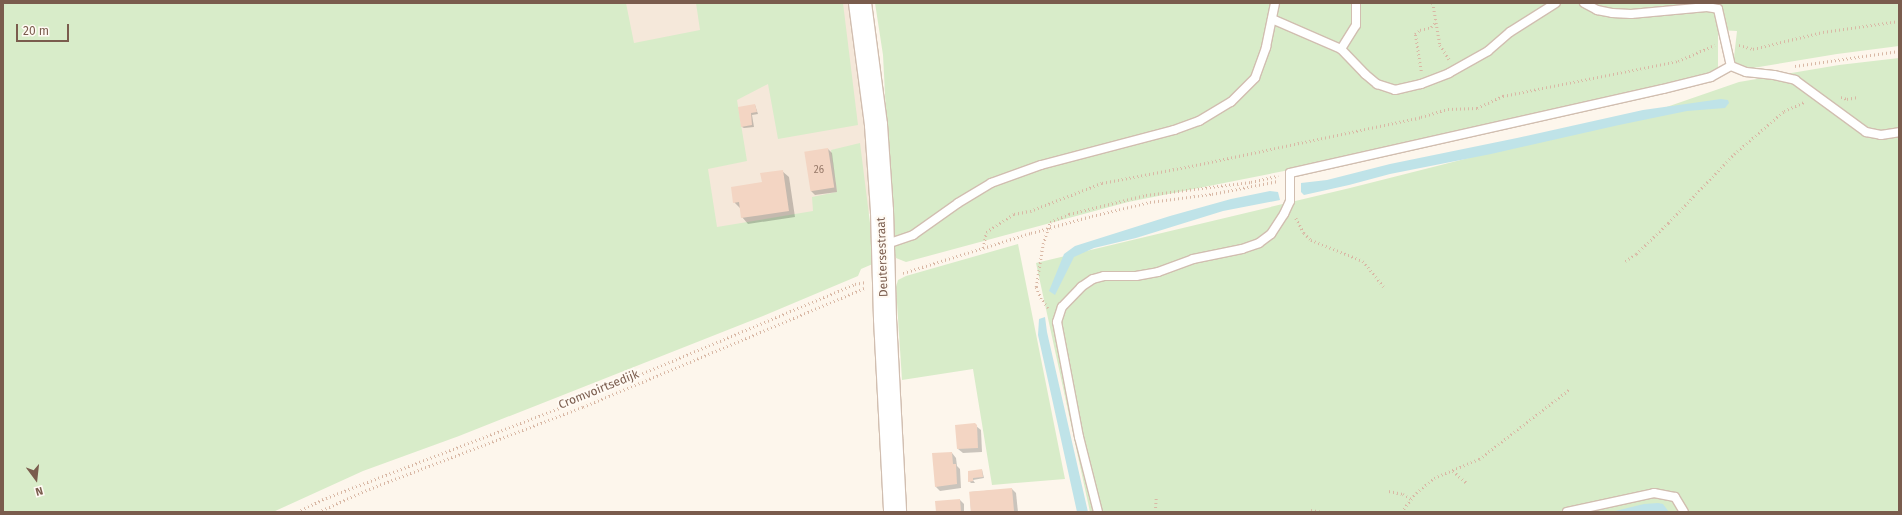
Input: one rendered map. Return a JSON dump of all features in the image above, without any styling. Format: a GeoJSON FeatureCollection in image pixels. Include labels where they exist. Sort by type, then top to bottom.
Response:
{"type":"FeatureCollection","features":[{"type":"Feature","properties":{"kind":"street","name":"Deutersestraat"},"geometry":{"type":"LineString","coordinates":[[860,3],[876,125],[895,512]]}},
{"type":"Feature","properties":{"kind":"lane"},"geometry":{"type":"LineString","coordinates":[[883,246],[914,235],[958,203],[991,183],[1041,165],[1174,130],[1199,120],[1231,102],[1255,78],[1266,47],[1275,3]]}},
{"type":"Feature","properties":{"kind":"lane"},"geometry":{"type":"LineString","coordinates":[[1341,49],[1356,25],[1356,3]]}},
{"type":"Feature","properties":{"kind":"lane"},"geometry":{"type":"LineString","coordinates":[[1272,19],[1341,49],[1365,74],[1386,88],[1395,90],[1421,84],[1456,69],[1488,51],[1510,32],[1556,3]]}},
{"type":"Feature","properties":{"kind":"lane"},"geometry":{"type":"LineString","coordinates":[[1584,3],[1597,10],[1612,13],[1632,14],[1707,7],[1718,9],[1724,43],[1731,66]]}},
{"type":"Feature","properties":{"kind":"lane"},"geometry":{"type":"LineString","coordinates":[[1731,66],[1746,72],[1774,75],[1795,80],[1866,132],[1881,135],[1899,132]]}},
{"type":"Feature","properties":{"kind":"lane"},"geometry":{"type":"LineString","coordinates":[[1098,512],[1079,437],[1057,322],[1062,307],[1070,296],[1093,279],[1104,276],[1136,276],[1158,272],[1194,259],[1242,249],[1259,243],[1275,229],[1290,201],[1290,174],[1663,90],[1711,77],[1731,66]]}},
{"type":"Feature","properties":{"kind":"lane"},"geometry":{"type":"LineString","coordinates":[[1567,512],[1654,493],[1675,497],[1684,512]]}},
{"type":"Feature","properties":{"kind":"path"},"geometry":{"type":"LineString","coordinates":[[1433,3],[1440,45],[1456,69]]}},
{"type":"Feature","properties":{"kind":"path"},"geometry":{"type":"LineString","coordinates":[[1421,84],[1421,73],[1415,34],[1420,30],[1431,27],[1436,21]]}},
{"type":"Feature","properties":{"kind":"path"},"geometry":{"type":"LineString","coordinates":[[983,248],[986,232],[1014,214],[1030,211],[1102,183],[1422,117],[1448,109],[1476,108],[1503,96],[1678,61],[1712,46],[1724,43],[1730,42],[1753,49],[1823,32],[1899,21]]}},
{"type":"Feature","properties":{"kind":"path"},"geometry":{"type":"LineString","coordinates":[[1625,261],[1636,254],[1674,217],[1734,154],[1784,111],[1798,103],[1805,102],[1817,105],[1824,102]]}},
{"type":"Feature","properties":{"kind":"path"},"geometry":{"type":"LineString","coordinates":[[1057,322],[1053,314],[1041,299],[1036,287],[1043,244],[1050,222],[1069,214],[1146,195],[1251,182],[1290,174]]}},
{"type":"Feature","properties":{"kind":"path"},"geometry":{"type":"LineString","coordinates":[[1290,201],[1298,224],[1311,240],[1363,261],[1384,287]]}},
{"type":"Feature","properties":{"kind":"path"},"geometry":{"type":"LineString","coordinates":[[297,512],[326,498],[565,406],[855,284],[884,280]]}},
{"type":"Feature","properties":{"kind":"path","name":"Cromvoirtsedijk"},"geometry":{"type":"LineString","coordinates":[[318,512],[369,489],[582,407],[884,280]]}},
{"type":"Feature","properties":{"kind":"path"},"geometry":{"type":"LineString","coordinates":[[1401,512],[1411,499],[1434,478],[1440,474],[1454,471],[1479,459],[1570,389]]}},
{"type":"Feature","properties":{"kind":"path"},"geometry":{"type":"LineString","coordinates":[[1454,471],[1467,483]]}},
{"type":"Feature","properties":{"kind":"path"},"geometry":{"type":"LineString","coordinates":[[1389,491],[1403,494],[1411,499]]}},
{"type":"Feature","properties":{"kind":"path"},"geometry":{"type":"LineString","coordinates":[[1155,512],[1156,496]]}},
{"type":"Feature","properties":{"kind":"path"},"geometry":{"type":"LineString","coordinates":[[1311,510],[1322,512]]}},
{"type":"Feature","properties":{"kind":"shaded area"},"geometry":{"type":"Polygon","coordinates":[[[623,3],[870,3],[896,210],[711,236],[634,52],[623,3]]]}},
{"type":"Feature","properties":{"kind":"green space"},"geometry":{"type":"Polygon","coordinates":[[[3,3],[626,3],[634,43],[700,30],[696,3],[843,3],[858,125],[778,139],[768,84],[737,100],[747,161],[708,169],[717,227],[813,211],[812,197],[837,192],[831,150],[860,143],[875,263],[861,269],[858,276],[763,316],[459,436],[363,471],[273,512],[3,512],[3,3]]]}},
{"type":"Feature","properties":{"kind":"green space"},"geometry":{"type":"Polygon","coordinates":[[[875,3],[1899,3],[1899,46],[1837,54],[1735,71],[1733,66],[1737,31],[1718,30],[1718,71],[1639,91],[1335,161],[1128,202],[906,262],[896,258],[893,250],[883,55],[875,3]]]}},
{"type":"Feature","properties":{"kind":"green space"},"geometry":{"type":"Polygon","coordinates":[[[1899,58],[1899,512],[1090,512],[1036,263],[1350,188],[1655,111],[1739,82],[1839,65],[1899,58]]]}},
{"type":"Feature","properties":{"kind":"green space"},"geometry":{"type":"Polygon","coordinates":[[[1018,244],[1065,479],[992,485],[973,369],[902,380],[896,287],[898,280],[906,276],[1018,244]]]}},
{"type":"Feature","properties":{"kind":"water"},"geometry":{"type":"Polygon","coordinates":[[[1721,99],[1728,100],[1729,103],[1725,108],[1687,111],[1491,154],[1390,174],[1304,195],[1301,192],[1301,183],[1327,180],[1390,164],[1643,110],[1721,99]]]}},
{"type":"Feature","properties":{"kind":"water"},"geometry":{"type":"Polygon","coordinates":[[[1270,191],[1278,192],[1280,200],[1223,211],[1136,238],[1094,248],[1074,257],[1055,295],[1049,291],[1064,254],[1075,246],[1170,216],[1231,199],[1270,191]]]}},
{"type":"Feature","properties":{"kind":"water"},"geometry":{"type":"Polygon","coordinates":[[[1045,317],[1047,332],[1088,512],[1077,512],[1038,335],[1039,319],[1045,317]]]}},
{"type":"Feature","properties":{"kind":"water"},"geometry":{"type":"Polygon","coordinates":[[[1644,504],[1663,504],[1669,512],[1611,512],[1644,504]]]}},
{"type":"Feature","properties":{"kind":"building"},"geometry":{"type":"Polygon","coordinates":[[[755,104],[757,112],[751,113],[752,125],[741,127],[738,107],[755,104]]]}},
{"type":"Feature","properties":{"kind":"building"},"geometry":{"type":"Polygon","coordinates":[[[828,148],[834,188],[811,191],[804,152],[828,148]]]}},
{"type":"Feature","properties":{"kind":"building"},"geometry":{"type":"Polygon","coordinates":[[[783,170],[789,211],[741,218],[739,202],[733,203],[731,187],[762,182],[760,173],[783,170]]]}},
{"type":"Feature","properties":{"kind":"building"},"geometry":{"type":"Polygon","coordinates":[[[975,423],[977,425],[978,448],[957,449],[955,425],[975,423]]]}},
{"type":"Feature","properties":{"kind":"building"},"geometry":{"type":"Polygon","coordinates":[[[952,452],[953,464],[956,464],[957,484],[935,487],[932,453],[952,452]]]}},
{"type":"Feature","properties":{"kind":"building"},"geometry":{"type":"Polygon","coordinates":[[[982,469],[983,477],[973,478],[973,481],[968,482],[968,471],[982,469]]]}},
{"type":"Feature","properties":{"kind":"building"},"geometry":{"type":"Polygon","coordinates":[[[1012,488],[1014,511],[971,512],[969,492],[1012,488]]]}},
{"type":"Feature","properties":{"kind":"building"},"geometry":{"type":"Polygon","coordinates":[[[960,499],[961,512],[936,512],[935,501],[960,499]]]}}]}
